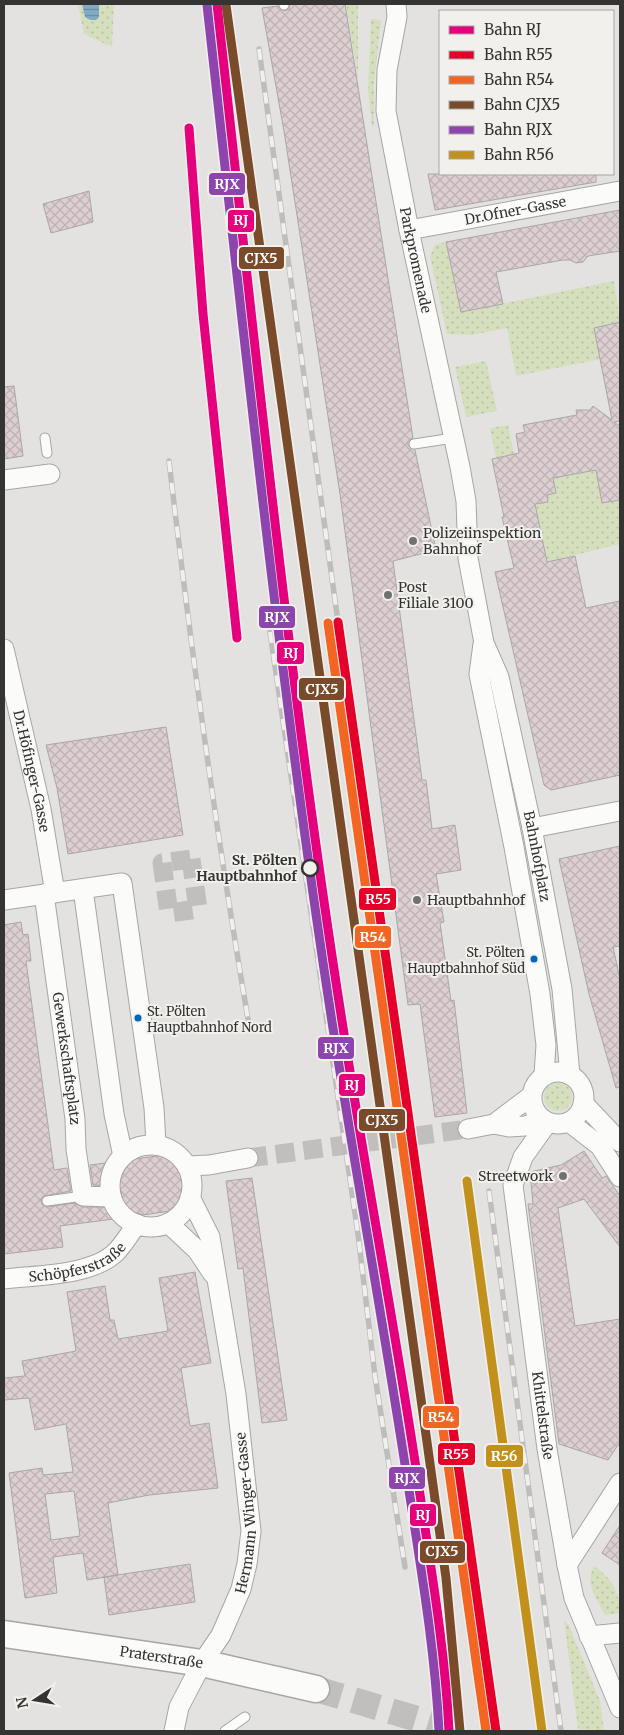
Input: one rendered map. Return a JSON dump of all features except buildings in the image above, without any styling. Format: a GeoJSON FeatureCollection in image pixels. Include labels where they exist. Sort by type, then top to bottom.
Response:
{"type":"FeatureCollection","features":[{"type":"Feature","properties":{"kind":"main road","name":"Praterstraße"},"geometry":{"type":"LineString","coordinates":[[4,1634],[202,1663],[316,1689]]}},
{"type":"Feature","properties":{"kind":"street","name":"Parkpromenade"},"geometry":{"type":"LineString","coordinates":[[400,8],[387,70],[386,112],[466,501]]}},
{"type":"Feature","properties":{"kind":"street","name":"Dr.Ofner-Gasse"},"geometry":{"type":"LineString","coordinates":[[409,230],[620,191]]}},
{"type":"Feature","properties":{"kind":"street"},"geometry":{"type":"LineString","coordinates":[[4,480],[50,474]]}},
{"type":"Feature","properties":{"kind":"street","name":"Bahnhofplatz"},"geometry":{"type":"LineString","coordinates":[[466,501],[468,558],[484,642],[499,677],[532,828],[562,989],[570,1074]]}},
{"type":"Feature","properties":{"kind":"street","name":"Bahnhofplatz"},"geometry":{"type":"LineString","coordinates":[[484,642],[480,674],[514,847],[540,994],[546,1045],[544,1075]]}},
{"type":"Feature","properties":{"kind":"street","name":"Dr.Höfinger-Gasse"},"geometry":{"type":"LineString","coordinates":[[4,649],[41,808],[50,894]]}},
{"type":"Feature","properties":{"kind":"street"},"geometry":{"type":"LineString","coordinates":[[532,828],[620,811]]}},
{"type":"Feature","properties":{"kind":"street"},"geometry":{"type":"LineString","coordinates":[[4,900],[122,883],[154,1108],[156,1145]]}},
{"type":"Feature","properties":{"kind":"street"},"geometry":{"type":"LineString","coordinates":[[84,889],[114,1114],[123,1156]]}},
{"type":"Feature","properties":{"kind":"street","name":"Gewerkschaftsplatz"},"geometry":{"type":"LineString","coordinates":[[50,894],[75,1119],[76,1149],[84,1196]]}},
{"type":"Feature","properties":{"kind":"street"},"geometry":{"type":"LineString","coordinates":[[468,1128],[494,1124],[509,1127],[546,1121],[558,1124],[569,1122],[581,1111],[584,1103],[581,1086],[570,1074],[552,1072],[544,1075],[536,1083],[531,1096],[533,1108],[546,1121]]}},
{"type":"Feature","properties":{"kind":"street"},"geometry":{"type":"LineString","coordinates":[[494,1124],[531,1096]]}},
{"type":"Feature","properties":{"kind":"street"},"geometry":{"type":"LineString","coordinates":[[584,1103],[620,1142]]}},
{"type":"Feature","properties":{"kind":"street","name":"Khittelstraße"},"geometry":{"type":"LineString","coordinates":[[546,1121],[523,1158],[513,1185],[547,1449],[566,1565],[574,1598],[620,1708]]}},
{"type":"Feature","properties":{"kind":"street"},"geometry":{"type":"LineString","coordinates":[[569,1122],[600,1146],[620,1177]]}},
{"type":"Feature","properties":{"kind":"street"},"geometry":{"type":"LineString","coordinates":[[156,1145],[168,1148],[179,1155],[187,1166],[192,1181],[190,1197],[186,1208],[168,1223],[158,1226],[137,1224],[121,1214],[112,1197],[110,1182],[114,1168],[123,1156],[138,1146],[156,1145]]}},
{"type":"Feature","properties":{"kind":"street"},"geometry":{"type":"LineString","coordinates":[[187,1166],[208,1165],[248,1158]]}},
{"type":"Feature","properties":{"kind":"street"},"geometry":{"type":"LineString","coordinates":[[84,1196],[112,1197]]}},
{"type":"Feature","properties":{"kind":"street","name":"Hermann Winger-Gasse"},"geometry":{"type":"LineString","coordinates":[[174,1731],[179,1707],[202,1663],[222,1635],[241,1589],[247,1564],[250,1531],[236,1394],[210,1237],[190,1197]]}},
{"type":"Feature","properties":{"kind":"street","name":"Hermann Winger-Gasse"},"geometry":{"type":"LineString","coordinates":[[168,1223],[197,1250],[217,1281]]}},
{"type":"Feature","properties":{"kind":"street","name":"Schöpferstraße"},"geometry":{"type":"LineString","coordinates":[[4,1279],[80,1270],[102,1262],[115,1252],[137,1224]]}},
{"type":"Feature","properties":{"kind":"street"},"geometry":{"type":"LineString","coordinates":[[566,1565],[620,1483]]}},
{"type":"Feature","properties":{"kind":"street"},"geometry":{"type":"LineString","coordinates":[[589,1636],[620,1633]]}},
{"type":"Feature","properties":{"kind":"lane"},"geometry":{"type":"LineString","coordinates":[[45,438],[47,453]]}},
{"type":"Feature","properties":{"kind":"lane"},"geometry":{"type":"LineString","coordinates":[[414,444],[453,438]]}},
{"type":"Feature","properties":{"kind":"lane"},"geometry":{"type":"LineString","coordinates":[[47,1201],[84,1196]]}},
{"type":"Feature","properties":{"kind":"lane"},"geometry":{"type":"LineString","coordinates":[[225,1731],[245,1717]]}},
{"type":"Feature","properties":{"kind":"green space"},"geometry":{"type":"Polygon","coordinates":[[[78,4],[114,4],[112,47],[84,34],[78,4]]]}},
{"type":"Feature","properties":{"kind":"green space"},"geometry":{"type":"Polygon","coordinates":[[[346,4],[358,4],[358,79],[346,4]]]}},
{"type":"Feature","properties":{"kind":"green space"},"geometry":{"type":"Polygon","coordinates":[[[371,19],[381,20],[374,84],[374,126],[372,127],[368,90],[371,19]]]}},
{"type":"Feature","properties":{"kind":"green space"},"geometry":{"type":"Polygon","coordinates":[[[446,242],[461,312],[614,281],[620,322],[595,328],[601,359],[516,376],[507,328],[471,335],[447,334],[430,256],[435,245],[446,242]]]}},
{"type":"Feature","properties":{"kind":"green space"},"geometry":{"type":"Polygon","coordinates":[[[486,361],[497,411],[466,417],[455,367],[486,361]]]}},
{"type":"Feature","properties":{"kind":"green space"},"geometry":{"type":"Polygon","coordinates":[[[508,425],[514,454],[496,458],[490,428],[508,425]]]}},
{"type":"Feature","properties":{"kind":"green space"},"geometry":{"type":"Polygon","coordinates":[[[596,470],[602,503],[620,500],[620,544],[547,562],[535,504],[548,502],[547,495],[556,493],[554,482],[531,486],[553,478],[596,470]]]}},
{"type":"Feature","properties":{"kind":"green space"},"geometry":{"type":"Polygon","coordinates":[[[558,1083],[568,1087],[572,1097],[568,1107],[558,1111],[548,1107],[544,1097],[548,1087],[558,1083]]]}},
{"type":"Feature","properties":{"kind":"green space"},"geometry":{"type":"Polygon","coordinates":[[[594,1566],[610,1580],[618,1598],[620,1613],[605,1615],[595,1597],[590,1579],[594,1566]]]}},
{"type":"Feature","properties":{"kind":"green space"},"geometry":{"type":"Polygon","coordinates":[[[564,1620],[569,1626],[600,1701],[604,1731],[578,1729],[564,1620]]]}},
{"type":"Feature","properties":{"kind":"water"},"geometry":{"type":"Polygon","coordinates":[[[82,4],[99,4],[99,17],[96,20],[90,20],[85,17],[82,4]]]}},
{"type":"Feature","properties":{"kind":"tunnel"},"geometry":{"type":"LineString","coordinates":[[191,859],[198,909],[169,913],[162,863],[191,859]]}},
{"type":"Feature","properties":{"kind":"tunnel"},"geometry":{"type":"LineString","coordinates":[[248,1158],[468,1129]]}},
{"type":"Feature","properties":{"kind":"tunnel"},"geometry":{"type":"LineString","coordinates":[[316,1689],[458,1731]]}},
{"type":"Feature","properties":{"kind":"railway"},"geometry":{"type":"LineString","coordinates":[[259,49],[338,622]]}},
{"type":"Feature","properties":{"kind":"railway"},"geometry":{"type":"LineString","coordinates":[[169,461],[205,744],[249,1025]]}},
{"type":"Feature","properties":{"kind":"railway"},"geometry":{"type":"LineString","coordinates":[[270,632],[358,1234],[375,1376],[405,1567]]}},
{"type":"Feature","properties":{"kind":"railway"},"geometry":{"type":"LineString","coordinates":[[489,1191],[561,1731]]}},
{"type":"Feature","properties":{"kind":"rail line","name":"RJ"},"geometry":{"type":"LineString","coordinates":[[217,4],[274,513],[305,768],[342,1021],[401,1371],[433,1579],[441,1639],[449,1731]]}},
{"type":"Feature","properties":{"kind":"rail line","name":"RJX"},"geometry":{"type":"LineString","coordinates":[[207,5],[264,514],[313,895],[423,1584],[431,1643],[439,1731]]}},
{"type":"Feature","properties":{"kind":"rail line","name":"CJX5"},"geometry":{"type":"LineString","coordinates":[[226,5],[446,1578],[460,1731]]}},
{"type":"Feature","properties":{"kind":"rail line","name":"RJ"},"geometry":{"type":"LineString","coordinates":[[189,128],[203,314],[237,638]]}},
{"type":"Feature","properties":{"kind":"rail line","name":"R55"},"geometry":{"type":"LineString","coordinates":[[338,622],[496,1731]]}},
{"type":"Feature","properties":{"kind":"rail line","name":"R54"},"geometry":{"type":"LineString","coordinates":[[328,623],[486,1731]]}},
{"type":"Feature","properties":{"kind":"rail line","name":"R56"},"geometry":{"type":"LineString","coordinates":[[467,1181],[542,1731]]}},
{"type":"Feature","properties":{"kind":"place","name":"Polizeiinspektion Bahnhof"},"geometry":{"type":"Point","coordinates":[413,541]}},
{"type":"Feature","properties":{"kind":"place","name":"Post Filiale 3100"},"geometry":{"type":"Point","coordinates":[388,595]}},
{"type":"Feature","properties":{"kind":"place","name":"St. Pölten Hauptbahnhof"},"geometry":{"type":"Point","coordinates":[310,868]}},
{"type":"Feature","properties":{"kind":"place","name":"Hauptbahnhof"},"geometry":{"type":"Point","coordinates":[417,900]}},
{"type":"Feature","properties":{"kind":"place","name":"St. Pölten Hauptbahnhof Süd"},"geometry":{"type":"Point","coordinates":[534,959]}},
{"type":"Feature","properties":{"kind":"place","name":"St. Pölten Hauptbahnhof Nord"},"geometry":{"type":"Point","coordinates":[138,1018]}},
{"type":"Feature","properties":{"kind":"place","name":"Streetwork"},"geometry":{"type":"Point","coordinates":[563,1176]}}]}
